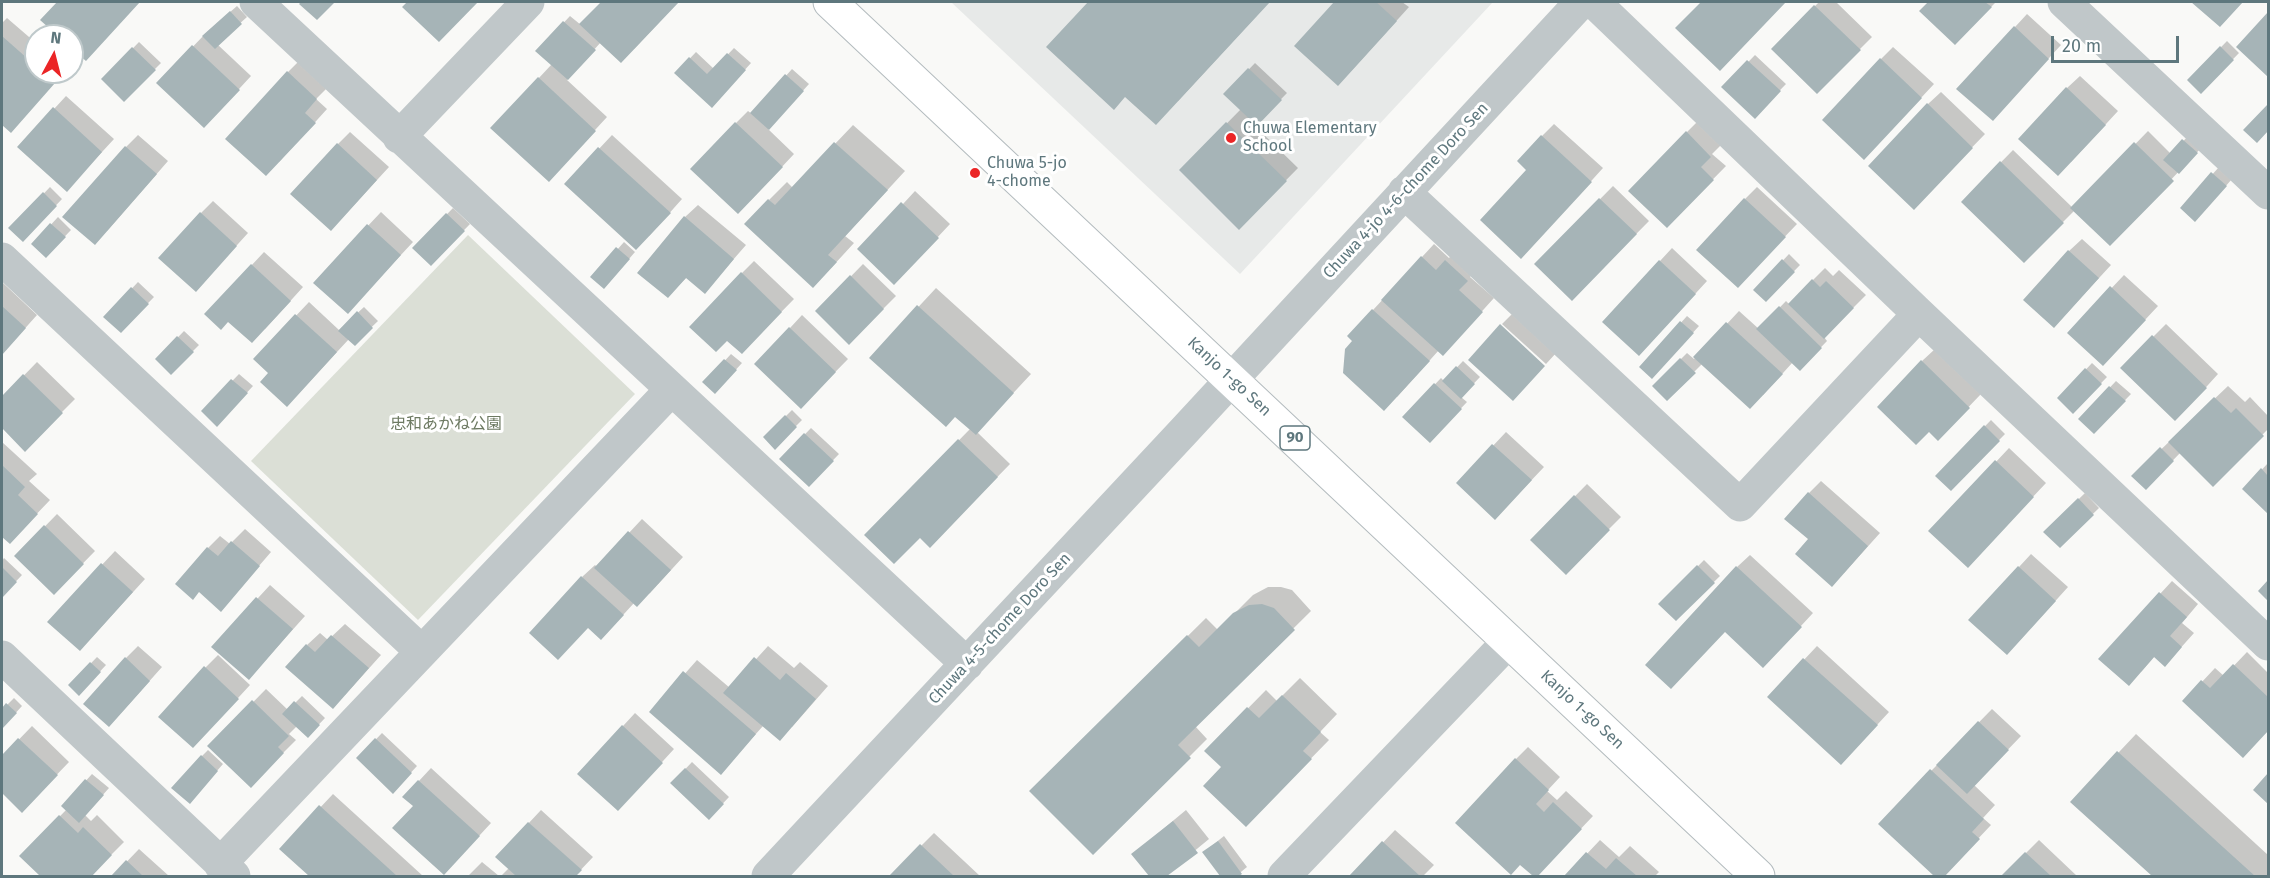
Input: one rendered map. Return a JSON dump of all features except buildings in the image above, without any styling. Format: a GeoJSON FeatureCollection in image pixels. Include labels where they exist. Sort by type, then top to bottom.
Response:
{"type":"FeatureCollection","features":[{"type":"Feature","properties":{"kind":"main road","name":"Kanjo 1-go Sen"},"geometry":{"type":"LineString","coordinates":[[830,2],[1758,876]]}},
{"type":"Feature","properties":{"kind":"street"},"geometry":{"type":"LineString","coordinates":[[256,2],[966,664]]}},
{"type":"Feature","properties":{"kind":"street"},"geometry":{"type":"LineString","coordinates":[[399,137],[528,2]]}},
{"type":"Feature","properties":{"kind":"street","name":"Chuwa 4-jo 4-6-chome Doro Sen"},"geometry":{"type":"LineString","coordinates":[[1231,380],[1581,2]]}},
{"type":"Feature","properties":{"kind":"street"},"geometry":{"type":"LineString","coordinates":[[1594,2],[2268,644]]}},
{"type":"Feature","properties":{"kind":"street"},"geometry":{"type":"LineString","coordinates":[[2064,2],[2268,193]]}},
{"type":"Feature","properties":{"kind":"street"},"geometry":{"type":"LineString","coordinates":[[1404,192],[1740,505],[1920,314]]}},
{"type":"Feature","properties":{"kind":"street"},"geometry":{"type":"LineString","coordinates":[[2,259],[421,651]]}},
{"type":"Feature","properties":{"kind":"street","name":"Chuwa 4-5-chome Doro Sen"},"geometry":{"type":"LineString","coordinates":[[768,876],[1231,380]]}},
{"type":"Feature","properties":{"kind":"street"},"geometry":{"type":"LineString","coordinates":[[2,657],[227,870],[421,651],[671,390]]}},
{"type":"Feature","properties":{"kind":"street"},"geometry":{"type":"LineString","coordinates":[[1284,876],[1509,641]]}},
{"type":"Feature","properties":{"kind":"shaded area","name":"Chuwa Elementary School"},"geometry":{"type":"Polygon","coordinates":[[[951,2],[1493,2],[1240,274],[951,2]]]}},
{"type":"Feature","properties":{"kind":"green space","name":"忠和あかね公園"},"geometry":{"type":"Polygon","coordinates":[[[468,235],[635,394],[418,620],[251,461],[468,235]]]}},
{"type":"Feature","properties":{"kind":"place","name":"Chuwa Elementary School"},"geometry":{"type":"Point","coordinates":[1231,138]}},
{"type":"Feature","properties":{"kind":"place","name":"Chuwa 5-jo 4-chome"},"geometry":{"type":"Point","coordinates":[975,173]}}]}
